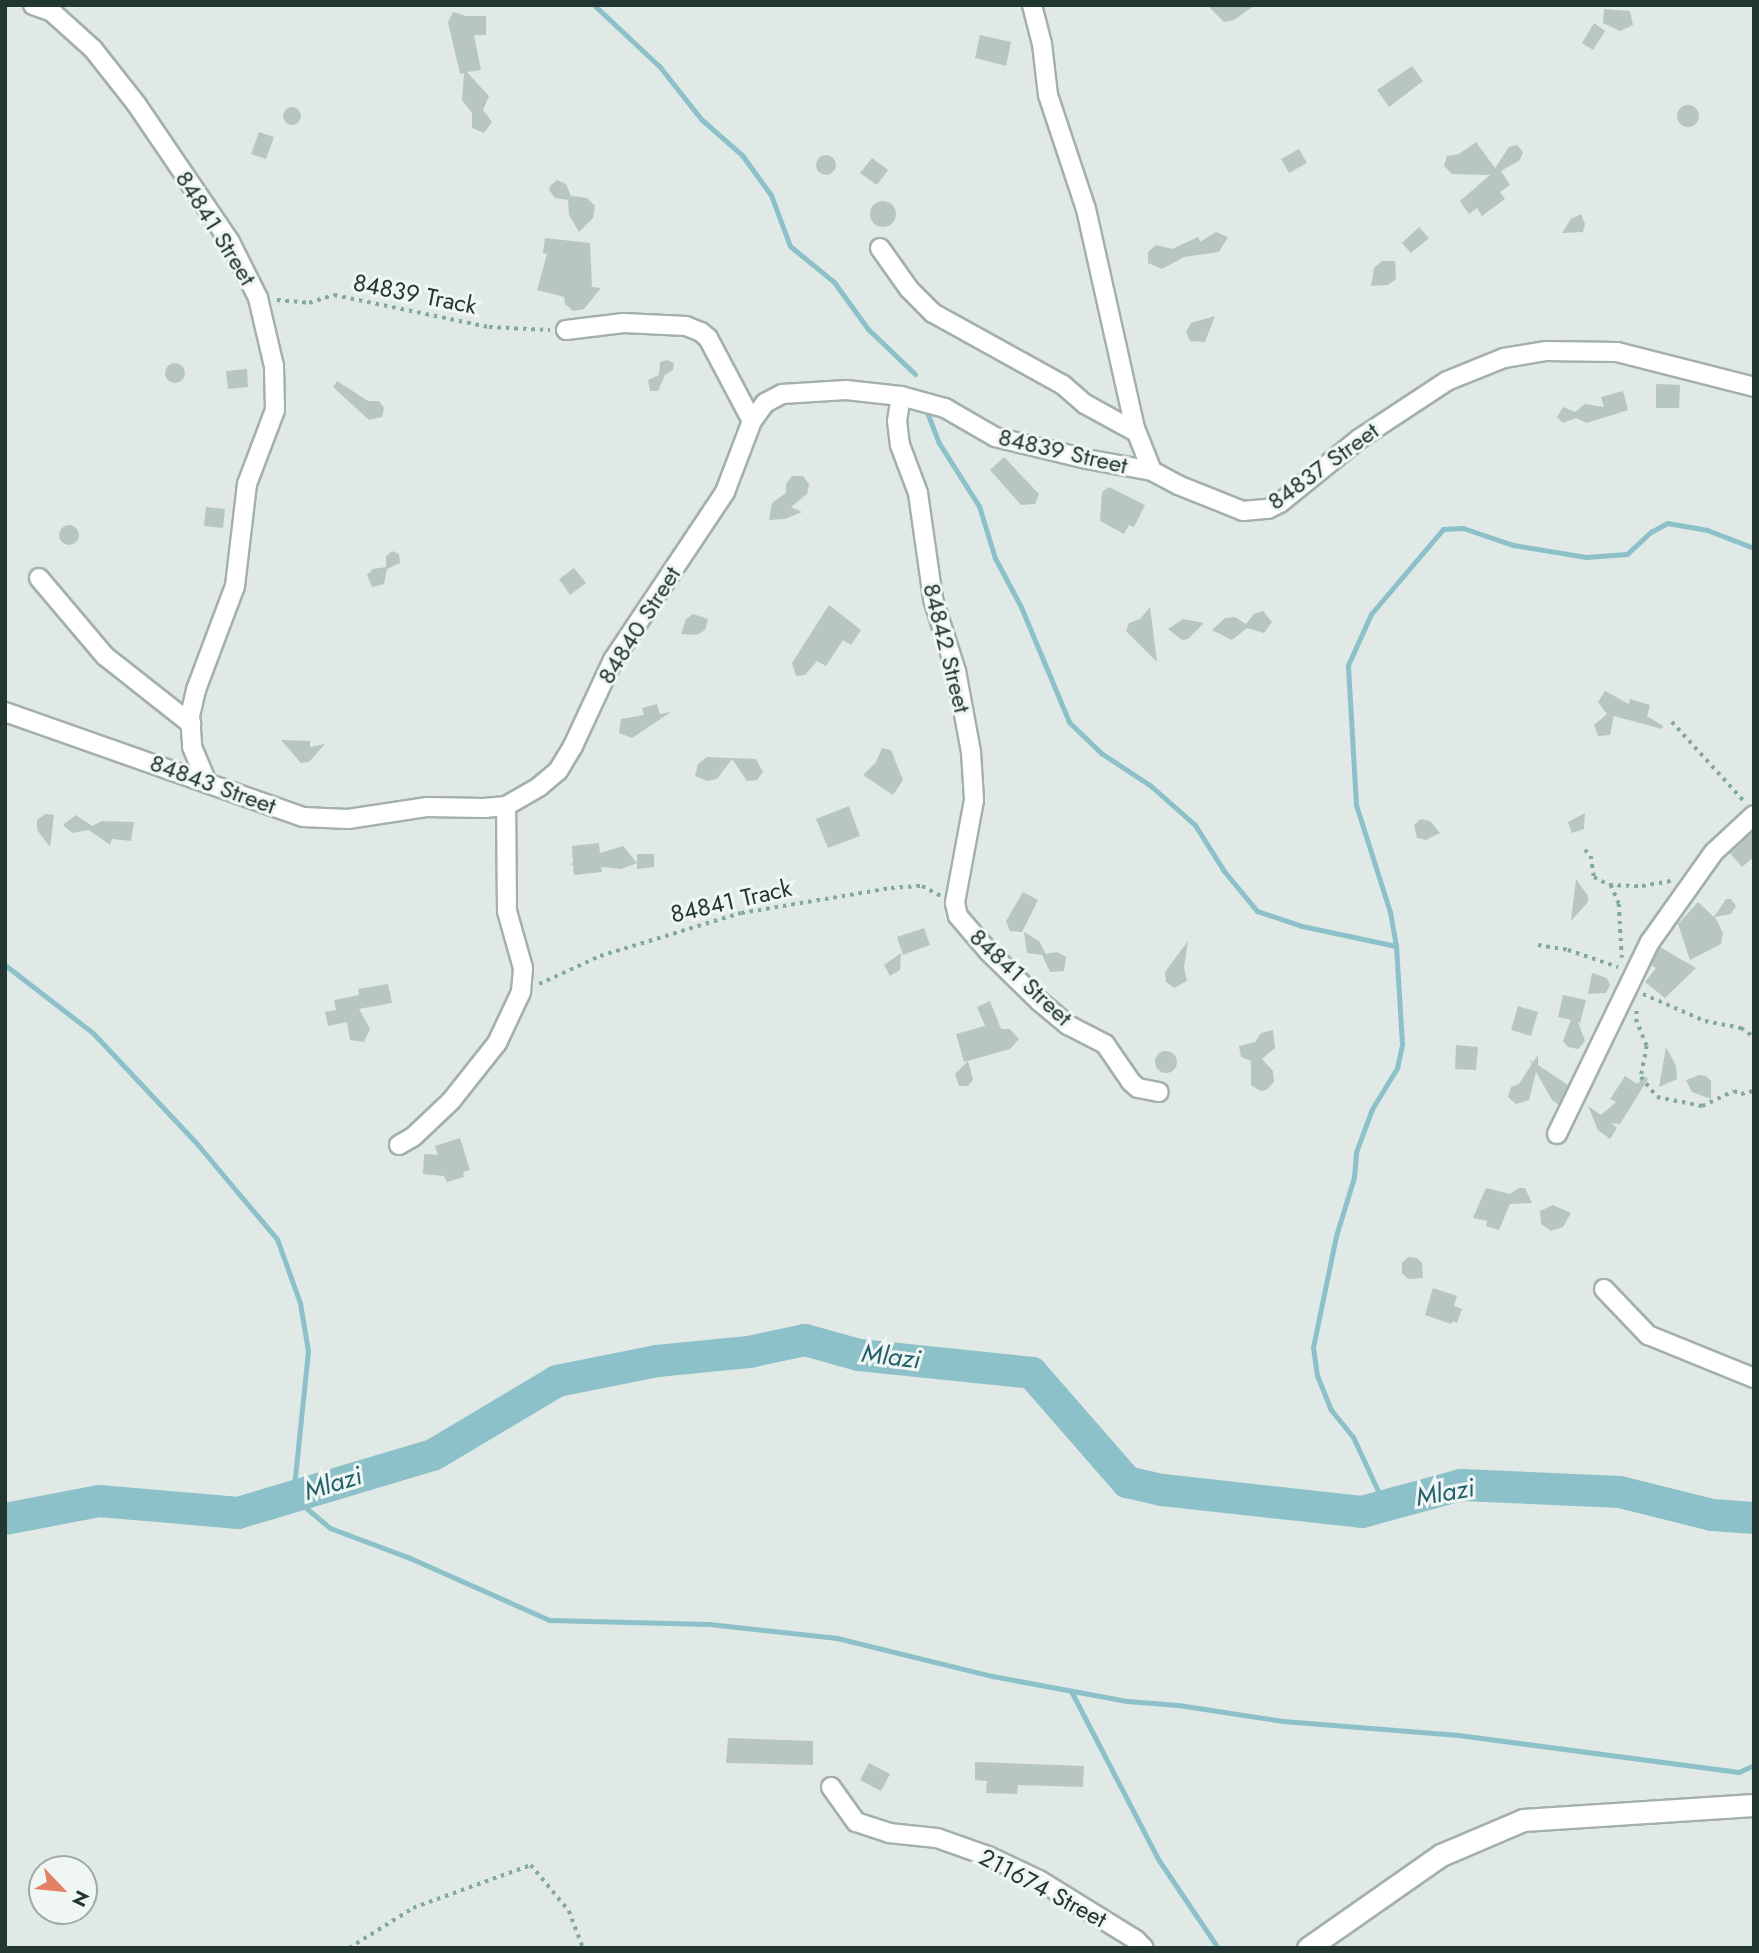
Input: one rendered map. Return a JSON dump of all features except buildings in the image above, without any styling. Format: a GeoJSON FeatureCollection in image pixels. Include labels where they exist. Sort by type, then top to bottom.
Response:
{"type":"FeatureCollection","features":[{"type":"Feature","properties":{"kind":"street","name":"84841 Street"},"geometry":{"type":"LineString","coordinates":[[33,5],[52,12],[74,29],[130,96],[230,242],[258,298],[274,366],[275,410],[247,484],[235,586],[197,690],[191,723],[192,747],[207,783]]}},
{"type":"Feature","properties":{"kind":"street"},"geometry":{"type":"LineString","coordinates":[[1032,5],[1055,124],[1086,209],[1136,432],[1152,471]]}},
{"type":"Feature","properties":{"kind":"street"},"geometry":{"type":"LineString","coordinates":[[880,248],[909,289],[933,313],[1062,385],[1085,404],[1136,432]]}},
{"type":"Feature","properties":{"kind":"street"},"geometry":{"type":"LineString","coordinates":[[566,331],[624,323],[686,326],[701,332],[708,338],[752,421]]}},
{"type":"Feature","properties":{"kind":"street","name":"84837 Street"},"geometry":{"type":"LineString","coordinates":[[1152,471],[1224,505],[1243,511],[1268,509],[1280,503],[1359,439],[1447,382],[1504,358],[1546,351],[1617,352],[1754,387]]}},
{"type":"Feature","properties":{"kind":"street","name":"84840 Street"},"geometry":{"type":"LineString","coordinates":[[426,807],[506,806],[540,786],[558,771],[573,746],[619,650],[725,492],[752,421],[765,403],[782,394],[816,390]]}},
{"type":"Feature","properties":{"kind":"street","name":"84839 Street"},"geometry":{"type":"LineString","coordinates":[[816,390],[846,390],[901,396],[934,403],[995,437],[1086,459],[1152,471]]}},
{"type":"Feature","properties":{"kind":"street","name":"84842 Street"},"geometry":{"type":"LineString","coordinates":[[901,396],[897,421],[900,445],[918,493],[933,599],[956,671],[971,752],[974,800],[955,903]]}},
{"type":"Feature","properties":{"kind":"street"},"geometry":{"type":"LineString","coordinates":[[39,578],[105,656],[191,723]]}},
{"type":"Feature","properties":{"kind":"street","name":"84843 Street"},"geometry":{"type":"LineString","coordinates":[[5,712],[303,817],[348,819],[426,807]]}},
{"type":"Feature","properties":{"kind":"street"},"geometry":{"type":"LineString","coordinates":[[399,1145],[413,1137],[451,1101],[497,1043],[521,992],[523,968],[506,911],[506,806]]}},
{"type":"Feature","properties":{"kind":"street"},"geometry":{"type":"LineString","coordinates":[[1557,1134],[1650,942],[1697,875],[1751,810]]}},
{"type":"Feature","properties":{"kind":"street","name":"84841 Street"},"geometry":{"type":"LineString","coordinates":[[955,903],[958,916],[967,929],[1039,1000],[1068,1025],[1105,1044],[1138,1088],[1159,1092]]}},
{"type":"Feature","properties":{"kind":"street"},"geometry":{"type":"LineString","coordinates":[[1604,1289],[1648,1335],[1754,1378]]}},
{"type":"Feature","properties":{"kind":"street","name":"211674 Street"},"geometry":{"type":"LineString","coordinates":[[831,1787],[856,1822],[889,1833],[937,1838],[988,1856],[1039,1880],[1136,1940],[1144,1948]]}},
{"type":"Feature","properties":{"kind":"street"},"geometry":{"type":"LineString","coordinates":[[1308,1948],[1441,1855],[1523,1820],[1754,1805]]}},
{"type":"Feature","properties":{"kind":"path","name":"84839 Track"},"geometry":{"type":"LineString","coordinates":[[258,298],[309,303],[334,295],[358,303],[408,308],[424,316],[489,327],[566,331]]}},
{"type":"Feature","properties":{"kind":"path"},"geometry":{"type":"LineString","coordinates":[[1672,722],[1751,810]]}},
{"type":"Feature","properties":{"kind":"path"},"geometry":{"type":"LineString","coordinates":[[1585,850],[1591,856],[1594,877],[1611,885],[1642,886],[1697,875]]}},
{"type":"Feature","properties":{"kind":"path"},"geometry":{"type":"LineString","coordinates":[[1611,885],[1619,904],[1619,941],[1630,988]]}},
{"type":"Feature","properties":{"kind":"path","name":"84841 Track"},"geometry":{"type":"LineString","coordinates":[[521,992],[600,956],[741,913],[853,893],[922,886],[955,903]]}},
{"type":"Feature","properties":{"kind":"path"},"geometry":{"type":"LineString","coordinates":[[1538,945],[1568,950],[1622,969],[1630,988],[1705,1021],[1741,1027],[1754,1037]]}},
{"type":"Feature","properties":{"kind":"path"},"geometry":{"type":"LineString","coordinates":[[1638,1007],[1636,1019],[1647,1046],[1640,1077],[1657,1097],[1702,1106],[1734,1091],[1741,1094],[1754,1091]]}},
{"type":"Feature","properties":{"kind":"path"},"geometry":{"type":"LineString","coordinates":[[349,1948],[412,1908],[531,1865],[569,1911],[583,1948]]}},
{"type":"Feature","properties":{"kind":"waterway"},"geometry":{"type":"LineString","coordinates":[[594,5],[660,67],[701,119],[742,155],[771,195],[790,246],[834,282],[868,329],[915,374]]}},
{"type":"Feature","properties":{"kind":"waterway"},"geometry":{"type":"LineString","coordinates":[[925,407],[939,443],[979,506],[995,558],[1021,607],[1069,722],[1101,753],[1151,786],[1195,825],[1224,871],[1257,911],[1302,926],[1396,946]]}},
{"type":"Feature","properties":{"kind":"waterway"},"geometry":{"type":"LineString","coordinates":[[1385,1506],[1353,1437],[1331,1410],[1317,1376],[1313,1347],[1336,1236],[1354,1177],[1356,1152],[1372,1109],[1397,1068],[1402,1044],[1396,946],[1390,912],[1356,805],[1348,665],[1371,614],[1443,529],[1463,528],[1513,545],[1586,557],[1627,554],[1651,532],[1667,523],[1707,530],[1754,548]]}},
{"type":"Feature","properties":{"kind":"waterway"},"geometry":{"type":"LineString","coordinates":[[5,965],[93,1033],[198,1145],[277,1239],[300,1303],[308,1351],[293,1497],[330,1528],[410,1558],[549,1620],[709,1624],[837,1638],[992,1676],[1127,1701],[1178,1705],[1283,1721],[1458,1735],[1739,1772],[1754,1765]]}},
{"type":"Feature","properties":{"kind":"waterway","name":"Mlazi"},"geometry":{"type":"LineString","coordinates":[[5,1519],[99,1501],[238,1513],[433,1455],[557,1381],[657,1361],[749,1352],[805,1340],[859,1355],[1032,1373],[1127,1482],[1163,1490],[1362,1512],[1461,1485],[1620,1492],[1712,1515],[1754,1518]]}},
{"type":"Feature","properties":{"kind":"waterway"},"geometry":{"type":"LineString","coordinates":[[1071,1691],[1158,1859],[1218,1948]]}}]}
